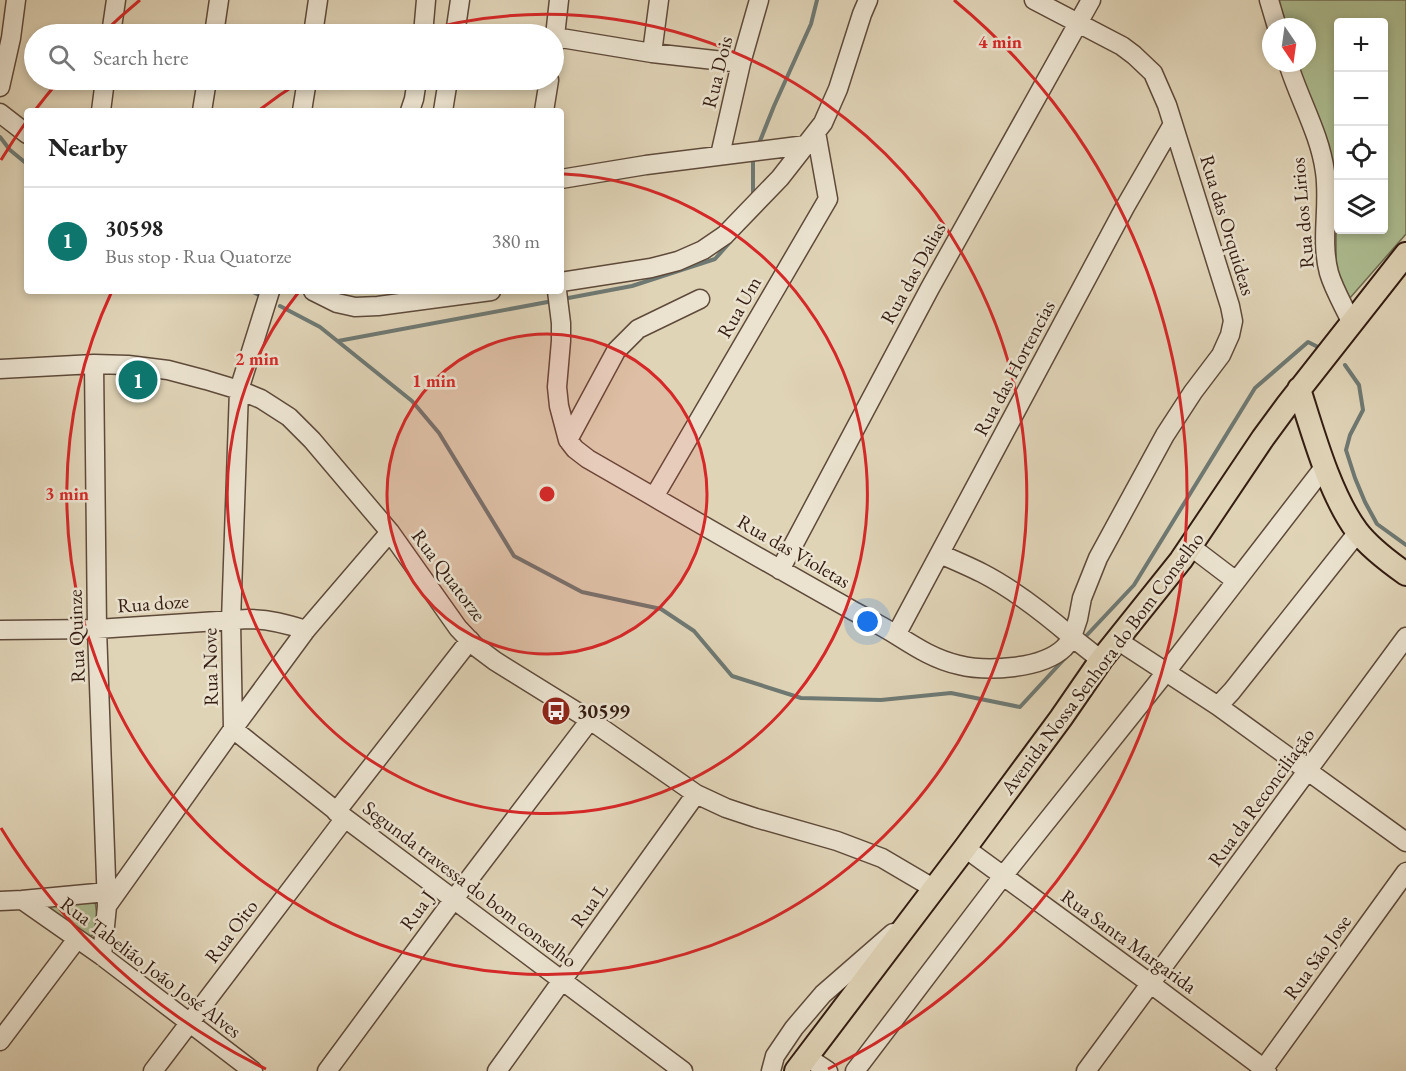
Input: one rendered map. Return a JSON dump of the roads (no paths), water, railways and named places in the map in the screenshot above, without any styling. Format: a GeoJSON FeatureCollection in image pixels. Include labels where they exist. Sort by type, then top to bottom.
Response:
{"type":"FeatureCollection","features":[{"type":"Feature","properties":{"kind":"main road","name":"Avenida Nossa Senhora do Bom Conselho"},"geometry":{"type":"LineString","coordinates":[[802,1064],[1061,718],[1101,660],[1181,560],[1263,438],[1299,389],[1406,254]]}},
{"type":"Feature","properties":{"kind":"main road"},"geometry":{"type":"LineString","coordinates":[[1299,389],[1328,475],[1344,508],[1358,532],[1378,552],[1406,574]]}},
{"type":"Feature","properties":{"kind":"street"},"geometry":{"type":"LineString","coordinates":[[0,87],[11,38],[16,0]]}},
{"type":"Feature","properties":{"kind":"street"},"geometry":{"type":"LineString","coordinates":[[112,24],[116,0]]}},
{"type":"Feature","properties":{"kind":"street"},"geometry":{"type":"LineString","coordinates":[[215,24],[219,0]]}},
{"type":"Feature","properties":{"kind":"street"},"geometry":{"type":"LineString","coordinates":[[314,24],[318,0]]}},
{"type":"Feature","properties":{"kind":"street"},"geometry":{"type":"LineString","coordinates":[[424,24],[426,0]]}},
{"type":"Feature","properties":{"kind":"street"},"geometry":{"type":"LineString","coordinates":[[457,24],[460,0]]}},
{"type":"Feature","properties":{"kind":"street"},"geometry":{"type":"LineString","coordinates":[[556,24],[559,0]]}},
{"type":"Feature","properties":{"kind":"street"},"geometry":{"type":"LineString","coordinates":[[652,53],[659,0]]}},
{"type":"Feature","properties":{"kind":"street","name":"Rua Dois"},"geometry":{"type":"LineString","coordinates":[[720,155],[741,63],[759,0]]}},
{"type":"Feature","properties":{"kind":"street"},"geometry":{"type":"LineString","coordinates":[[564,282],[651,268],[678,261],[703,250],[725,235],[780,178],[823,123],[838,89],[868,0]]}},
{"type":"Feature","properties":{"kind":"street","name":"Rua das Orquideas"},"geometry":{"type":"LineString","coordinates":[[1034,0],[1122,46],[1153,73],[1167,105],[1233,321],[1230,335],[1221,355],[1165,435],[1098,558],[1082,598],[1072,637]]}},
{"type":"Feature","properties":{"kind":"street","name":"Rua das Dalias"},"geometry":{"type":"LineString","coordinates":[[780,570],[930,288],[1091,0]]}},
{"type":"Feature","properties":{"kind":"street"},"geometry":{"type":"LineString","coordinates":[[1269,0],[1274,18]]}},
{"type":"Feature","properties":{"kind":"street"},"geometry":{"type":"LineString","coordinates":[[564,42],[741,63]]}},
{"type":"Feature","properties":{"kind":"street","name":"Rua dos Lirios"},"geometry":{"type":"LineString","coordinates":[[1291,72],[1321,152],[1327,194],[1325,236],[1330,275],[1352,324]]}},
{"type":"Feature","properties":{"kind":"street"},"geometry":{"type":"LineString","coordinates":[[101,108],[104,90]]}},
{"type":"Feature","properties":{"kind":"street"},"geometry":{"type":"LineString","coordinates":[[202,108],[205,90]]}},
{"type":"Feature","properties":{"kind":"street"},"geometry":{"type":"LineString","coordinates":[[302,108],[305,90]]}},
{"type":"Feature","properties":{"kind":"street"},"geometry":{"type":"LineString","coordinates":[[409,107],[414,90]]}},
{"type":"Feature","properties":{"kind":"street"},"geometry":{"type":"LineString","coordinates":[[443,108],[446,90]]}},
{"type":"Feature","properties":{"kind":"street"},"geometry":{"type":"LineString","coordinates":[[544,108],[547,90]]}},
{"type":"Feature","properties":{"kind":"street"},"geometry":{"type":"LineString","coordinates":[[0,113],[24,132]]}},
{"type":"Feature","properties":{"kind":"street","name":"Rua das Hortencias"},"geometry":{"type":"LineString","coordinates":[[896,635],[1125,207],[1173,124]]}},
{"type":"Feature","properties":{"kind":"street"},"geometry":{"type":"LineString","coordinates":[[564,179],[755,150],[811,138]]}},
{"type":"Feature","properties":{"kind":"street","name":"Rua Um"},"geometry":{"type":"LineString","coordinates":[[654,497],[828,199],[811,138]]}},
{"type":"Feature","properties":{"kind":"street","name":"Rua Nove"},"geometry":{"type":"LineString","coordinates":[[234,729],[231,621],[238,390],[269,294]]}},
{"type":"Feature","properties":{"kind":"street"},"geometry":{"type":"LineString","coordinates":[[319,294],[337,303],[355,307],[378,306],[419,296],[448,294]]}},
{"type":"Feature","properties":{"kind":"street"},"geometry":{"type":"LineString","coordinates":[[558,296],[561,341],[557,387],[559,406],[568,440]]}},
{"type":"Feature","properties":{"kind":"street"},"geometry":{"type":"LineString","coordinates":[[568,440],[616,351],[638,329],[700,299]]}},
{"type":"Feature","properties":{"kind":"street","name":"Rua Quatorze"},"geometry":{"type":"LineString","coordinates":[[0,369],[94,364],[128,365],[168,370],[261,399],[290,417],[312,440],[390,532],[458,628],[495,661],[590,720],[696,794],[726,808],[756,818],[837,840],[882,858],[933,888]]}},
{"type":"Feature","properties":{"kind":"street","name":"Rua Quinze"},"geometry":{"type":"LineString","coordinates":[[94,364],[97,629],[107,899],[102,956]]}},
{"type":"Feature","properties":{"kind":"street","name":"Rua das Violetas"},"geometry":{"type":"LineString","coordinates":[[568,440],[588,459],[938,659],[980,669],[1030,664],[1064,649],[1072,637]]}},
{"type":"Feature","properties":{"kind":"street"},"geometry":{"type":"LineString","coordinates":[[855,1071],[1003,876],[1236,581],[1328,475]]}},
{"type":"Feature","properties":{"kind":"street","name":"Rua Nove"},"geometry":{"type":"LineString","coordinates":[[234,729],[306,630],[390,532]]}},
{"type":"Feature","properties":{"kind":"street"},"geometry":{"type":"LineString","coordinates":[[1218,706],[1358,532]]}},
{"type":"Feature","properties":{"kind":"street"},"geometry":{"type":"LineString","coordinates":[[1190,546],[1236,581]]}},
{"type":"Feature","properties":{"kind":"street"},"geometry":{"type":"LineString","coordinates":[[940,554],[1005,586],[1101,660]]}},
{"type":"Feature","properties":{"kind":"street","name":"Rua doze"},"geometry":{"type":"LineString","coordinates":[[0,630],[97,629],[267,620],[306,630]]}},
{"type":"Feature","properties":{"kind":"street","name":"Rua da Reconciliação"},"geometry":{"type":"LineString","coordinates":[[1086,1071],[1406,637]]}},
{"type":"Feature","properties":{"kind":"street","name":"Rua Oito"},"geometry":{"type":"LineString","coordinates":[[153,1071],[470,640]]}},
{"type":"Feature","properties":{"kind":"street"},"geometry":{"type":"LineString","coordinates":[[1117,640],[1218,706],[1406,842]]}},
{"type":"Feature","properties":{"kind":"street","name":"Rua J"},"geometry":{"type":"LineString","coordinates":[[327,1071],[590,720]]}},
{"type":"Feature","properties":{"kind":"street"},"geometry":{"type":"LineString","coordinates":[[0,901],[107,899],[234,729]]}},
{"type":"Feature","properties":{"kind":"street","name":"Segunda travessa do bom conselho"},"geometry":{"type":"LineString","coordinates":[[234,729],[340,815],[683,1071]]}},
{"type":"Feature","properties":{"kind":"street","name":"Rua L"},"geometry":{"type":"LineString","coordinates":[[497,1071],[696,794]]}},
{"type":"Feature","properties":{"kind":"street","name":"Rua Santa Margarida"},"geometry":{"type":"LineString","coordinates":[[964,848],[1151,984],[1264,1070]]}},
{"type":"Feature","properties":{"kind":"street","name":"Rua São Jose"},"geometry":{"type":"LineString","coordinates":[[1264,1070],[1406,872]]}},
{"type":"Feature","properties":{"kind":"street","name":"Rua Tabelião João José Alves"},"geometry":{"type":"LineString","coordinates":[[22,900],[102,956],[253,1071]]}},
{"type":"Feature","properties":{"kind":"street"},"geometry":{"type":"LineString","coordinates":[[771,1071],[775,1056],[794,1028],[823,994],[909,921]]}},
{"type":"Feature","properties":{"kind":"street"},"geometry":{"type":"LineString","coordinates":[[0,1041],[77,939]]}},
{"type":"Feature","properties":{"kind":"street"},"geometry":{"type":"LineString","coordinates":[[802,1064],[828,1071]]}},
{"type":"Feature","properties":{"kind":"waterway"},"geometry":{"type":"LineString","coordinates":[[758,146],[811,24],[817,0]]}},
{"type":"Feature","properties":{"kind":"waterway"},"geometry":{"type":"LineString","coordinates":[[0,137],[10,150],[24,162]]}},
{"type":"Feature","properties":{"kind":"waterway"},"geometry":{"type":"LineString","coordinates":[[753,196],[754,156]]}},
{"type":"Feature","properties":{"kind":"waterway"},"geometry":{"type":"LineString","coordinates":[[563,299],[632,286],[715,259],[731,241]]}},
{"type":"Feature","properties":{"kind":"waterway"},"geometry":{"type":"LineString","coordinates":[[338,341],[553,301]]}},
{"type":"Feature","properties":{"kind":"waterway"},"geometry":{"type":"LineString","coordinates":[[280,306],[320,327],[412,401],[439,433],[514,556],[582,592],[661,609],[694,631],[732,676],[801,698],[881,700],[951,693],[1020,707],[1067,656]]}},
{"type":"Feature","properties":{"kind":"waterway"},"geometry":{"type":"LineString","coordinates":[[1087,635],[1134,585],[1255,388],[1308,342],[1318,347]]}},
{"type":"Feature","properties":{"kind":"waterway"},"geometry":{"type":"LineString","coordinates":[[1345,365],[1359,385],[1363,410],[1350,435],[1346,450],[1355,478],[1377,524],[1406,545]]}},
{"type":"Feature","properties":{"kind":"place","name":"30598"},"geometry":{"type":"Point","coordinates":[138,380]}},
{"type":"Feature","properties":{"kind":"place","name":"30599"},"geometry":{"type":"Point","coordinates":[556,711]}}]}
